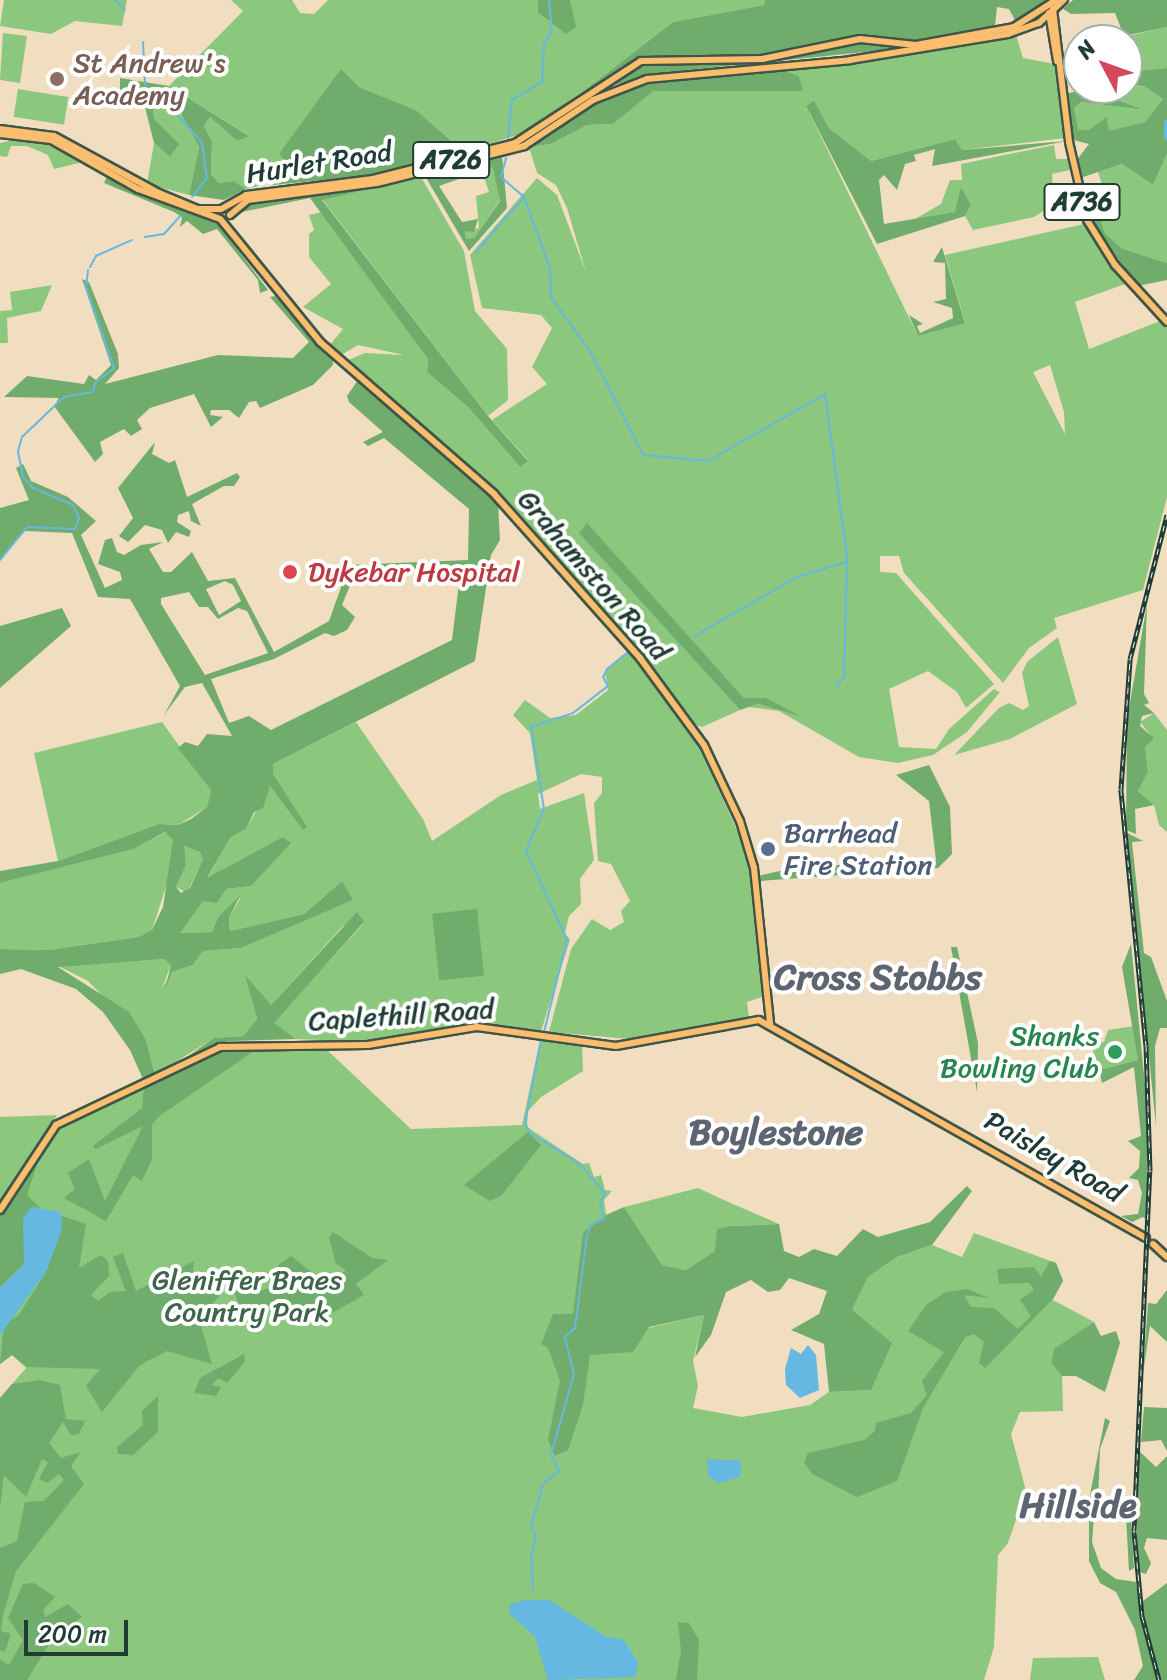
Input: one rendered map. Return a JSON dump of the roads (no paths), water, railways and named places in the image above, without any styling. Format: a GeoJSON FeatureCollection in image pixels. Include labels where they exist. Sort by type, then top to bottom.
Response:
{"type":"FeatureCollection","features":[{"type":"Feature","properties":{"kind":"main road","name":"Hurlet Road"},"geometry":{"type":"LineString","coordinates":[[0,131],[51,140],[147,193],[220,220],[230,216],[248,200],[377,183],[524,146],[593,100],[647,79],[914,51],[1018,32],[1064,0]]}},
{"type":"Feature","properties":{"kind":"main road","name":"Hurlet Road"},"geometry":{"type":"LineString","coordinates":[[0,131],[54,136],[159,193],[197,209],[222,209],[246,195],[373,179],[515,143],[641,61],[762,59],[860,39],[916,45],[1014,27],[1051,8]]}},
{"type":"Feature","properties":{"kind":"main road","name":"A736"},"geometry":{"type":"LineString","coordinates":[[1051,8],[1075,172],[1092,231],[1167,322]]}},
{"type":"Feature","properties":{"kind":"main road"},"geometry":{"type":"LineString","coordinates":[[222,209],[230,216]]}},
{"type":"Feature","properties":{"kind":"main road"},"geometry":{"type":"LineString","coordinates":[[220,220],[222,209]]}},
{"type":"Feature","properties":{"kind":"main road","name":"Grahamston Road"},"geometry":{"type":"LineString","coordinates":[[230,216],[236,240]]}},
{"type":"Feature","properties":{"kind":"main road","name":"Grahamston Road"},"geometry":{"type":"LineString","coordinates":[[220,220],[320,342],[494,494],[640,658],[716,768],[741,826],[760,898],[770,1024]]}},
{"type":"Feature","properties":{"kind":"main road","name":"Caplethill Road"},"geometry":{"type":"LineString","coordinates":[[0,1210],[56,1125],[220,1047],[242,1044],[368,1045],[477,1027],[616,1046],[752,1020],[770,1024]]}},
{"type":"Feature","properties":{"kind":"main road","name":"Paisley Road"},"geometry":{"type":"LineString","coordinates":[[770,1024],[1146,1238]]}},
{"type":"Feature","properties":{"kind":"main road"},"geometry":{"type":"LineString","coordinates":[[1154,1245],[1167,1257]]}},
{"type":"Feature","properties":{"kind":"water"},"geometry":{"type":"Polygon","coordinates":[[[31,1207],[61,1212],[62,1229],[47,1270],[0,1335],[0,1287],[24,1265],[23,1219],[31,1207]]]}},
{"type":"Feature","properties":{"kind":"water"},"geometry":{"type":"Polygon","coordinates":[[[808,1345],[816,1355],[819,1390],[800,1398],[786,1385],[785,1369],[791,1348],[801,1354],[808,1345]]]}},
{"type":"Feature","properties":{"kind":"water"},"geometry":{"type":"Polygon","coordinates":[[[707,1459],[741,1461],[740,1477],[719,1483],[708,1477],[707,1459]]]}},
{"type":"Feature","properties":{"kind":"water"},"geometry":{"type":"Polygon","coordinates":[[[549,1600],[605,1636],[624,1640],[638,1662],[636,1677],[548,1680],[535,1637],[509,1613],[510,1604],[549,1600]]]}},
{"type":"Feature","properties":{"kind":"waterway"},"geometry":{"type":"LineString","coordinates":[[115,0],[125,10]]}},
{"type":"Feature","properties":{"kind":"waterway"},"geometry":{"type":"LineString","coordinates":[[508,140],[512,100],[542,82],[544,45],[552,30],[549,0]]}},
{"type":"Feature","properties":{"kind":"waterway"},"geometry":{"type":"LineString","coordinates":[[143,42],[145,85]]}},
{"type":"Feature","properties":{"kind":"waterway"},"geometry":{"type":"LineString","coordinates":[[147,99],[176,113],[202,143],[207,178],[192,197]]}},
{"type":"Feature","properties":{"kind":"waterway"},"geometry":{"type":"LineString","coordinates":[[1167,123],[1167,137]]}},
{"type":"Feature","properties":{"kind":"waterway"},"geometry":{"type":"LineString","coordinates":[[476,252],[524,197],[501,177],[506,158]]}},
{"type":"Feature","properties":{"kind":"waterway"},"geometry":{"type":"LineString","coordinates":[[524,197],[550,268],[551,297],[591,353],[643,455],[708,461],[825,394],[847,556],[844,677],[837,685]]}},
{"type":"Feature","properties":{"kind":"waterway"},"geometry":{"type":"LineString","coordinates":[[145,237],[164,234],[180,216]]}},
{"type":"Feature","properties":{"kind":"waterway"},"geometry":{"type":"LineString","coordinates":[[90,267],[96,256],[132,240]]}},
{"type":"Feature","properties":{"kind":"waterway"},"geometry":{"type":"LineString","coordinates":[[0,560],[27,527],[75,529],[79,518],[73,505],[33,488],[23,477],[18,451],[22,437],[64,397],[93,392],[95,383],[114,368],[86,287],[88,270]]}},
{"type":"Feature","properties":{"kind":"waterway"},"geometry":{"type":"LineString","coordinates":[[693,637],[795,578],[846,562]]}},
{"type":"Feature","properties":{"kind":"waterway"},"geometry":{"type":"LineString","coordinates":[[649,662],[680,645]]}},
{"type":"Feature","properties":{"kind":"waterway"},"geometry":{"type":"LineString","coordinates":[[544,1032],[567,940],[526,851],[544,809],[531,727],[573,713],[608,686],[603,677],[607,669],[628,652],[640,663]]}},
{"type":"Feature","properties":{"kind":"waterway"},"geometry":{"type":"LineString","coordinates":[[533,1589],[531,1556],[536,1537],[531,1526],[543,1484],[559,1471],[551,1455],[574,1374],[565,1337],[575,1328],[587,1236],[591,1224],[604,1219],[600,1203],[605,1193],[580,1164],[530,1133],[525,1123],[541,1041]]}},
{"type":"Feature","properties":{"kind":"railway"},"geometry":{"type":"LineString","coordinates":[[1159,1680],[1142,1616],[1134,1531],[1150,1171],[1146,1046],[1121,789],[1130,659],[1167,515]]}},
{"type":"Feature","properties":{"kind":"place","name":"St Andrew's Academy"},"geometry":{"type":"Point","coordinates":[57,79]}},
{"type":"Feature","properties":{"kind":"place","name":"Dykebar Hospital"},"geometry":{"type":"Point","coordinates":[290,572]}},
{"type":"Feature","properties":{"kind":"place","name":"Barrhead Fire Station"},"geometry":{"type":"Point","coordinates":[768,849]}},
{"type":"Feature","properties":{"kind":"place","name":"Shanks Bowling Club"},"geometry":{"type":"Point","coordinates":[1115,1052]}},
{"type":"Feature","properties":{"kind":"district","name":"Cross Stobbs"},"geometry":{"type":"Point","coordinates":[878,978]}},
{"type":"Feature","properties":{"kind":"district","name":"Boylestone"},"geometry":{"type":"Point","coordinates":[776,1133]}},
{"type":"Feature","properties":{"kind":"district","name":"Hillside"},"geometry":{"type":"Point","coordinates":[1078,1506]}},
{"type":"Feature","properties":{"kind":"park label","name":"Gleniffer Braes Country Park"},"geometry":{"type":"Point","coordinates":[247,1296]}}]}
